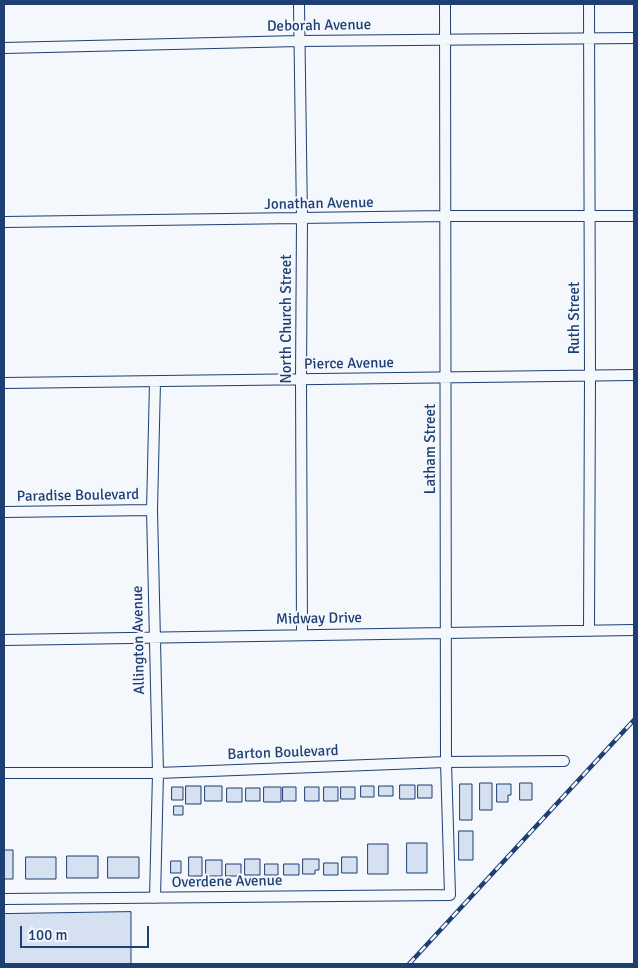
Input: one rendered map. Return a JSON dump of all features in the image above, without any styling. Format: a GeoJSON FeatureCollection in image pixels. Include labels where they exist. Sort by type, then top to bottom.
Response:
{"type":"FeatureCollection","features":[{"type":"Feature","properties":{"kind":"street","name":"North Church Street"},"geometry":{"type":"LineString","coordinates":[[300,4],[302,635]]}},
{"type":"Feature","properties":{"kind":"street","name":"Latham Street"},"geometry":{"type":"LineString","coordinates":[[445,4],[446,762],[450,895]]}},
{"type":"Feature","properties":{"kind":"street","name":"Ruth Street"},"geometry":{"type":"LineString","coordinates":[[589,4],[589,631]]}},
{"type":"Feature","properties":{"kind":"street","name":"Deborah Avenue"},"geometry":{"type":"LineString","coordinates":[[4,48],[299,41],[634,38]]}},
{"type":"Feature","properties":{"kind":"street","name":"Jonathan Avenue"},"geometry":{"type":"LineString","coordinates":[[4,222],[446,216],[634,216]]}},
{"type":"Feature","properties":{"kind":"street","name":"Pierce Avenue"},"geometry":{"type":"LineString","coordinates":[[4,383],[634,375]]}},
{"type":"Feature","properties":{"kind":"street","name":"Allington Avenue"},"geometry":{"type":"LineString","coordinates":[[155,382],[152,510],[158,772],[155,898]]}},
{"type":"Feature","properties":{"kind":"street","name":"Paradise Boulevard"},"geometry":{"type":"LineString","coordinates":[[4,512],[152,510]]}},
{"type":"Feature","properties":{"kind":"street","name":"Midway Drive"},"geometry":{"type":"LineString","coordinates":[[4,640],[154,636],[634,630]]}},
{"type":"Feature","properties":{"kind":"street","name":"Barton Boulevard"},"geometry":{"type":"LineString","coordinates":[[4,773],[158,772],[446,762],[564,761]]}},
{"type":"Feature","properties":{"kind":"street","name":"Overdene Avenue"},"geometry":{"type":"LineString","coordinates":[[4,899],[450,895]]}},
{"type":"Feature","properties":{"kind":"building"},"geometry":{"type":"Polygon","coordinates":[[[480,783],[492,783],[492,810],[480,810],[480,783]]]}},
{"type":"Feature","properties":{"kind":"building"},"geometry":{"type":"Polygon","coordinates":[[[520,783],[532,783],[532,800],[520,800],[520,783]]]}},
{"type":"Feature","properties":{"kind":"building"},"geometry":{"type":"Polygon","coordinates":[[[460,784],[472,784],[472,820],[460,820],[460,784]]]}},
{"type":"Feature","properties":{"kind":"building"},"geometry":{"type":"Polygon","coordinates":[[[497,784],[511,784],[511,795],[508,795],[508,802],[497,802],[497,784]]]}},
{"type":"Feature","properties":{"kind":"building"},"geometry":{"type":"Polygon","coordinates":[[[400,785],[415,785],[415,799],[400,799],[400,785]]]}},
{"type":"Feature","properties":{"kind":"building"},"geometry":{"type":"Polygon","coordinates":[[[418,785],[432,785],[432,798],[418,798],[418,785]]]}},
{"type":"Feature","properties":{"kind":"building"},"geometry":{"type":"Polygon","coordinates":[[[186,786],[201,786],[201,804],[186,804],[186,786]]]}},
{"type":"Feature","properties":{"kind":"building"},"geometry":{"type":"Polygon","coordinates":[[[205,786],[222,786],[222,801],[205,801],[205,786]]]}},
{"type":"Feature","properties":{"kind":"building"},"geometry":{"type":"Polygon","coordinates":[[[361,786],[374,786],[374,797],[361,797],[361,786]]]}},
{"type":"Feature","properties":{"kind":"building"},"geometry":{"type":"Polygon","coordinates":[[[379,786],[393,786],[393,796],[379,796],[379,786]]]}},
{"type":"Feature","properties":{"kind":"building"},"geometry":{"type":"Polygon","coordinates":[[[172,787],[183,787],[183,800],[172,800],[172,787]]]}},
{"type":"Feature","properties":{"kind":"building"},"geometry":{"type":"Polygon","coordinates":[[[264,787],[281,787],[281,802],[264,802],[264,787]]]}},
{"type":"Feature","properties":{"kind":"building"},"geometry":{"type":"Polygon","coordinates":[[[283,787],[296,787],[296,801],[283,801],[283,787]]]}},
{"type":"Feature","properties":{"kind":"building"},"geometry":{"type":"Polygon","coordinates":[[[305,787],[319,787],[319,801],[305,801],[305,787]]]}},
{"type":"Feature","properties":{"kind":"building"},"geometry":{"type":"Polygon","coordinates":[[[324,787],[338,787],[338,801],[324,801],[324,787]]]}},
{"type":"Feature","properties":{"kind":"building"},"geometry":{"type":"Polygon","coordinates":[[[341,787],[355,787],[355,799],[341,799],[341,787]]]}},
{"type":"Feature","properties":{"kind":"building"},"geometry":{"type":"Polygon","coordinates":[[[227,788],[242,788],[242,802],[227,802],[227,788]]]}},
{"type":"Feature","properties":{"kind":"building"},"geometry":{"type":"Polygon","coordinates":[[[246,788],[260,788],[260,801],[246,801],[246,788]]]}},
{"type":"Feature","properties":{"kind":"building"},"geometry":{"type":"Polygon","coordinates":[[[174,806],[183,806],[183,815],[174,815],[174,806]]]}},
{"type":"Feature","properties":{"kind":"building"},"geometry":{"type":"Polygon","coordinates":[[[459,831],[473,831],[473,860],[459,860],[459,831]]]}},
{"type":"Feature","properties":{"kind":"building"},"geometry":{"type":"Polygon","coordinates":[[[407,843],[427,843],[427,873],[407,873],[407,843]]]}},
{"type":"Feature","properties":{"kind":"building"},"geometry":{"type":"Polygon","coordinates":[[[368,844],[388,844],[388,874],[368,874],[368,844]]]}},
{"type":"Feature","properties":{"kind":"building"},"geometry":{"type":"Polygon","coordinates":[[[4,850],[13,850],[13,879],[4,879],[4,850]]]}},
{"type":"Feature","properties":{"kind":"building"},"geometry":{"type":"Polygon","coordinates":[[[67,856],[98,856],[98,878],[67,878],[67,856]]]}},
{"type":"Feature","properties":{"kind":"building"},"geometry":{"type":"Polygon","coordinates":[[[26,857],[56,857],[56,879],[26,879],[26,857]]]}},
{"type":"Feature","properties":{"kind":"building"},"geometry":{"type":"Polygon","coordinates":[[[108,857],[139,857],[139,878],[108,878],[108,857]]]}},
{"type":"Feature","properties":{"kind":"building"},"geometry":{"type":"Polygon","coordinates":[[[189,857],[202,857],[202,876],[189,876],[189,857]]]}},
{"type":"Feature","properties":{"kind":"building"},"geometry":{"type":"Polygon","coordinates":[[[342,857],[357,857],[357,873],[342,873],[342,857]]]}},
{"type":"Feature","properties":{"kind":"building"},"geometry":{"type":"Polygon","coordinates":[[[245,859],[260,859],[260,875],[245,875],[245,859]]]}},
{"type":"Feature","properties":{"kind":"building"},"geometry":{"type":"Polygon","coordinates":[[[303,859],[319,859],[319,870],[315,870],[315,874],[303,874],[303,859]]]}},
{"type":"Feature","properties":{"kind":"building"},"geometry":{"type":"Polygon","coordinates":[[[206,860],[222,860],[222,876],[206,876],[206,860]]]}},
{"type":"Feature","properties":{"kind":"building"},"geometry":{"type":"Polygon","coordinates":[[[171,861],[181,861],[181,873],[171,873],[171,861]]]}},
{"type":"Feature","properties":{"kind":"building"},"geometry":{"type":"Polygon","coordinates":[[[324,863],[338,863],[338,875],[324,875],[324,863]]]}},
{"type":"Feature","properties":{"kind":"building"},"geometry":{"type":"Polygon","coordinates":[[[226,864],[241,864],[241,876],[226,876],[226,864]]]}},
{"type":"Feature","properties":{"kind":"building"},"geometry":{"type":"Polygon","coordinates":[[[265,864],[278,864],[278,875],[265,875],[265,864]]]}},
{"type":"Feature","properties":{"kind":"building"},"geometry":{"type":"Polygon","coordinates":[[[284,864],[299,864],[299,875],[284,875],[284,864]]]}},
{"type":"Feature","properties":{"kind":"building"},"geometry":{"type":"Polygon","coordinates":[[[131,912],[131,964],[4,964],[4,914],[131,912]]]}},
{"type":"Feature","properties":{"kind":"railway"},"geometry":{"type":"LineString","coordinates":[[409,964],[634,720]]}}]}
